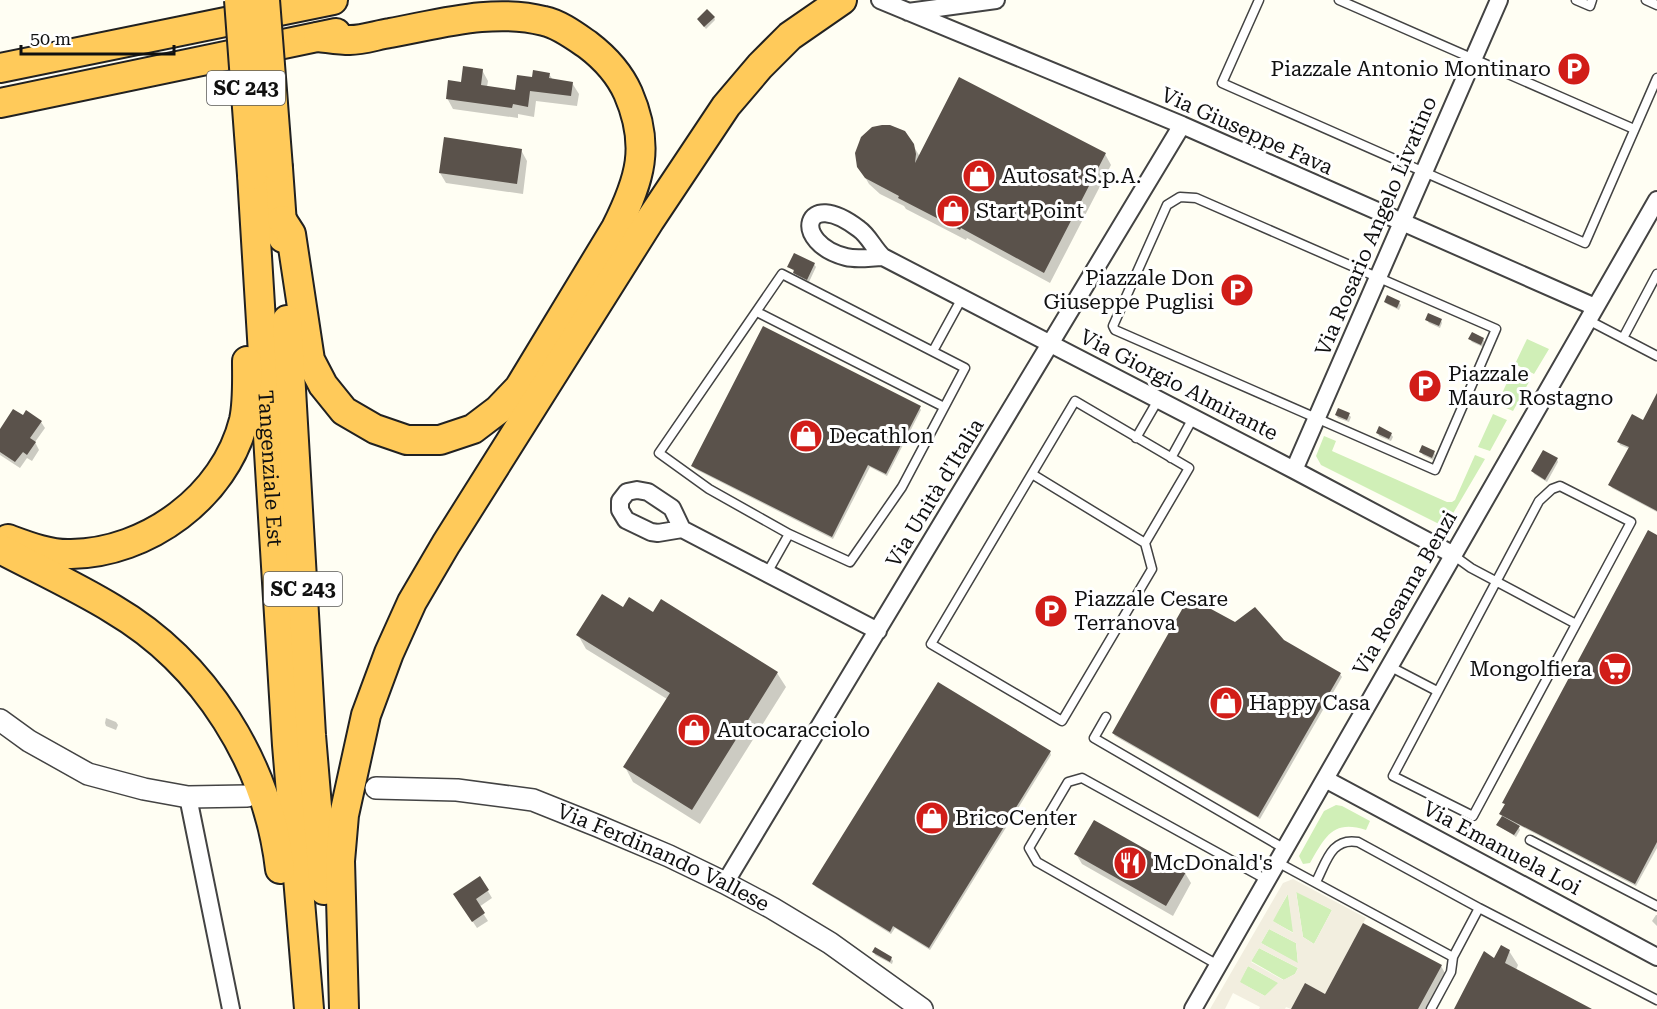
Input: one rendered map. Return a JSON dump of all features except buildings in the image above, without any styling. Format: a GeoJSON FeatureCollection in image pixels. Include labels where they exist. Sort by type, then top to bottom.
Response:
{"type":"FeatureCollection","features":[{"type":"Feature","properties":{"kind":"highway","name":"Tangenziale Est"},"geometry":{"type":"LineString","coordinates":[[239,0],[265,172]]}},
{"type":"Feature","properties":{"kind":"highway","name":"Tangenziale Est"},"geometry":{"type":"LineString","coordinates":[[265,0],[265,172],[268,219],[333,1009]]}},
{"type":"Feature","properties":{"kind":"highway"},"geometry":{"type":"LineString","coordinates":[[0,68],[333,0]]}},
{"type":"Feature","properties":{"kind":"highway"},"geometry":{"type":"LineString","coordinates":[[0,103],[492,0]]}},
{"type":"Feature","properties":{"kind":"highway"},"geometry":{"type":"LineString","coordinates":[[344,1009],[340,861],[344,815],[366,715],[389,653],[412,602],[446,544],[650,220],[726,106],[759,66],[790,36],[842,0]]}},
{"type":"Feature","properties":{"kind":"highway"},"geometry":{"type":"LineString","coordinates":[[0,535],[34,548],[68,555],[104,552],[134,542],[164,526],[190,506],[214,481],[232,453],[244,420],[247,386],[244,251],[268,219],[291,234],[310,360],[322,385],[344,411],[375,429],[407,440],[440,440],[473,429],[498,410],[519,388],[616,228],[639,176],[641,144],[635,110],[622,79],[601,55],[576,36],[546,21],[510,15],[478,17],[351,40],[318,37]]}},
{"type":"Feature","properties":{"kind":"highway"},"geometry":{"type":"LineString","coordinates":[[0,55],[115,34],[145,38]]}},
{"type":"Feature","properties":{"kind":"highway"},"geometry":{"type":"LineString","coordinates":[[0,117],[96,94],[162,69]]}},
{"type":"Feature","properties":{"kind":"highway","name":"Tangenziale Est"},"geometry":{"type":"LineString","coordinates":[[268,219],[287,745],[309,1009]]}},
{"type":"Feature","properties":{"kind":"highway"},"geometry":{"type":"LineString","coordinates":[[0,549],[114,609],[151,635],[216,703],[238,736],[268,812],[278,848],[298,1009]]}},
{"type":"Feature","properties":{"kind":"street","name":"Via Giuseppe Fava"},"geometry":{"type":"LineString","coordinates":[[880,0],[1182,125],[1402,223],[1592,314]]}},
{"type":"Feature","properties":{"kind":"street"},"geometry":{"type":"LineString","coordinates":[[907,12],[996,0]]}},
{"type":"Feature","properties":{"kind":"street","name":"Via Rosario Angelo Livatino"},"geometry":{"type":"LineString","coordinates":[[1294,470],[1498,0]]}},
{"type":"Feature","properties":{"kind":"street","name":"Via Unità d'Italia"},"geometry":{"type":"LineString","coordinates":[[725,883],[1182,125]]}},
{"type":"Feature","properties":{"kind":"street","name":"Via Rosanna Benzi"},"geometry":{"type":"LineString","coordinates":[[1193,1009],[1657,200]]}},
{"type":"Feature","properties":{"kind":"street","name":"Via Giorgio Almirante"},"geometry":{"type":"LineString","coordinates":[[883,257],[1452,554]]}},
{"type":"Feature","properties":{"kind":"street"},"geometry":{"type":"LineString","coordinates":[[682,529],[878,630]]}},
{"type":"Feature","properties":{"kind":"street"},"geometry":{"type":"LineString","coordinates":[[0,720],[29,741],[88,774],[144,789],[188,797],[247,796]]}},
{"type":"Feature","properties":{"kind":"street","name":"Via Emanuela Loi"},"geometry":{"type":"LineString","coordinates":[[1325,779],[1657,957]]}},
{"type":"Feature","properties":{"kind":"street","name":"Via Ferdinando Vallese"},"geometry":{"type":"LineString","coordinates":[[376,788],[456,790],[533,800],[669,856],[725,883],[830,943],[922,1009]]}},
{"type":"Feature","properties":{"kind":"street"},"geometry":{"type":"LineString","coordinates":[[188,797],[231,1009]]}},
{"type":"Feature","properties":{"kind":"lane"},"geometry":{"type":"LineString","coordinates":[[1259,0],[1221,83],[1585,243],[1657,78]]}},
{"type":"Feature","properties":{"kind":"lane"},"geometry":{"type":"LineString","coordinates":[[1340,0],[1634,129]]}},
{"type":"Feature","properties":{"kind":"lane"},"geometry":{"type":"LineString","coordinates":[[1576,0],[1590,6],[1592,0]]}},
{"type":"Feature","properties":{"kind":"lane"},"geometry":{"type":"LineString","coordinates":[[1646,0],[1657,5]]}},
{"type":"Feature","properties":{"kind":"lane"},"geometry":{"type":"LineString","coordinates":[[1180,197],[1196,198],[1496,329],[1435,470],[1316,419],[1115,330],[1113,326],[1167,205],[1180,197]]}},
{"type":"Feature","properties":{"kind":"lane"},"geometry":{"type":"LineString","coordinates":[[782,274],[933,351],[965,368],[902,487],[850,562],[789,534],[709,489],[658,453],[782,274]]}},
{"type":"Feature","properties":{"kind":"lane"},"geometry":{"type":"LineString","coordinates":[[1623,338],[1657,274]]}},
{"type":"Feature","properties":{"kind":"lane"},"geometry":{"type":"LineString","coordinates":[[933,351],[962,298]]}},
{"type":"Feature","properties":{"kind":"lane"},"geometry":{"type":"LineString","coordinates":[[757,312],[944,407]]}},
{"type":"Feature","properties":{"kind":"lane"},"geometry":{"type":"LineString","coordinates":[[1592,314],[1623,338],[1657,356]]}},
{"type":"Feature","properties":{"kind":"lane"},"geometry":{"type":"LineString","coordinates":[[1136,438],[1158,400]]}},
{"type":"Feature","properties":{"kind":"lane"},"geometry":{"type":"LineString","coordinates":[[1032,474],[1145,543],[1152,569],[1062,721],[931,644],[1074,401],[1189,468],[1145,543]]}},
{"type":"Feature","properties":{"kind":"lane"},"geometry":{"type":"LineString","coordinates":[[1170,458],[1194,418]]}},
{"type":"Feature","properties":{"kind":"lane"},"geometry":{"type":"LineString","coordinates":[[1565,488],[1631,522],[1576,624],[1473,816],[1393,776],[1539,501],[1552,489],[1565,488]]}},
{"type":"Feature","properties":{"kind":"lane"},"geometry":{"type":"LineString","coordinates":[[767,573],[789,534]]}},
{"type":"Feature","properties":{"kind":"lane"},"geometry":{"type":"LineString","coordinates":[[1452,554],[1471,568],[1576,624]]}},
{"type":"Feature","properties":{"kind":"lane"},"geometry":{"type":"LineString","coordinates":[[1389,666],[1437,691]]}},
{"type":"Feature","properties":{"kind":"lane"},"geometry":{"type":"LineString","coordinates":[[1106,717],[1094,738],[1281,856],[1316,882],[1453,957]]}},
{"type":"Feature","properties":{"kind":"lane"},"geometry":{"type":"LineString","coordinates":[[1218,965],[1037,862],[1029,848],[1068,782],[1082,778],[1267,880]]}},
{"type":"Feature","properties":{"kind":"lane"},"geometry":{"type":"LineString","coordinates":[[1316,882],[1332,851],[1340,843],[1347,840],[1358,842],[1479,908],[1657,1000]]}},
{"type":"Feature","properties":{"kind":"lane"},"geometry":{"type":"LineString","coordinates":[[1530,840],[1657,906]]}},
{"type":"Feature","properties":{"kind":"lane"},"geometry":{"type":"LineString","coordinates":[[1431,1009],[1451,972],[1453,957],[1479,908]]}},
{"type":"Feature","properties":{"kind":"green space"},"geometry":{"type":"Polygon","coordinates":[[[1527,339],[1549,349],[1534,374],[1515,364],[1527,339]]]}},
{"type":"Feature","properties":{"kind":"green space"},"geometry":{"type":"Polygon","coordinates":[[[1511,374],[1529,382],[1513,411],[1497,404],[1511,374]]]}},
{"type":"Feature","properties":{"kind":"green space"},"geometry":{"type":"Polygon","coordinates":[[[1493,414],[1507,420],[1490,451],[1478,447],[1493,414]]]}},
{"type":"Feature","properties":{"kind":"green space"},"geometry":{"type":"Polygon","coordinates":[[[1324,436],[1336,441],[1332,451],[1447,502],[1455,500],[1475,455],[1485,459],[1445,527],[1321,465],[1316,456],[1324,436]]]}},
{"type":"Feature","properties":{"kind":"green space"},"geometry":{"type":"Polygon","coordinates":[[[1336,805],[1370,821],[1366,830],[1355,827],[1338,829],[1320,845],[1310,863],[1303,864],[1299,856],[1324,811],[1336,805]]]}},
{"type":"Feature","properties":{"kind":"green space"},"geometry":{"type":"Polygon","coordinates":[[[1296,891],[1332,910],[1314,944],[1303,937],[1296,891]]]}},
{"type":"Feature","properties":{"kind":"green space"},"geometry":{"type":"Polygon","coordinates":[[[1288,894],[1294,933],[1272,921],[1288,894]]]}},
{"type":"Feature","properties":{"kind":"green space"},"geometry":{"type":"Polygon","coordinates":[[[1269,929],[1296,943],[1298,964],[1261,943],[1269,929]]]}},
{"type":"Feature","properties":{"kind":"green space"},"geometry":{"type":"Polygon","coordinates":[[[1259,948],[1298,968],[1295,974],[1284,980],[1251,961],[1259,948]]]}},
{"type":"Feature","properties":{"kind":"green space"},"geometry":{"type":"Polygon","coordinates":[[[1248,966],[1279,983],[1265,996],[1239,982],[1248,966]]]}},
{"type":"Feature","properties":{"kind":"shaded area"},"geometry":{"type":"Polygon","coordinates":[[[1293,879],[1366,918],[1325,994],[1291,1009],[1286,1007],[1285,1009],[1259,1009],[1260,1007],[1233,993],[1225,1009],[1210,1009],[1283,883],[1293,879]],[[1296,892],[1303,937],[1314,944],[1332,910],[1296,892]],[[1287,895],[1273,921],[1293,933],[1288,895],[1287,895]],[[1269,929],[1261,943],[1298,963],[1296,943],[1269,929]],[[1259,948],[1251,962],[1283,980],[1295,974],[1298,968],[1259,948]],[[1248,966],[1240,982],[1265,996],[1278,983],[1248,966]]]}},
{"type":"Feature","properties":{"kind":"place","name":"Piazzale Antonio Montinaro"},"geometry":{"type":"Point","coordinates":[1574,69]}},
{"type":"Feature","properties":{"kind":"place","name":"Autosat S.p.A."},"geometry":{"type":"Point","coordinates":[979,176]}},
{"type":"Feature","properties":{"kind":"place","name":"Start Point"},"geometry":{"type":"Point","coordinates":[953,211]}},
{"type":"Feature","properties":{"kind":"place","name":"Piazzale Don Giuseppe Puglisi"},"geometry":{"type":"Point","coordinates":[1237,290]}},
{"type":"Feature","properties":{"kind":"place","name":"Piazzale Mauro Rostagno"},"geometry":{"type":"Point","coordinates":[1425,386]}},
{"type":"Feature","properties":{"kind":"place","name":"Decathlon"},"geometry":{"type":"Point","coordinates":[806,436]}},
{"type":"Feature","properties":{"kind":"place","name":"Piazzale Cesare Terranova"},"geometry":{"type":"Point","coordinates":[1051,611]}},
{"type":"Feature","properties":{"kind":"place","name":"Mongolfiera"},"geometry":{"type":"Point","coordinates":[1615,669]}},
{"type":"Feature","properties":{"kind":"place","name":"Happy Casa"},"geometry":{"type":"Point","coordinates":[1226,703]}},
{"type":"Feature","properties":{"kind":"place","name":"Autocaracciolo"},"geometry":{"type":"Point","coordinates":[694,730]}},
{"type":"Feature","properties":{"kind":"place","name":"BricoCenter"},"geometry":{"type":"Point","coordinates":[932,818]}},
{"type":"Feature","properties":{"kind":"place","name":"McDonald's"},"geometry":{"type":"Point","coordinates":[1130,863]}}]}
